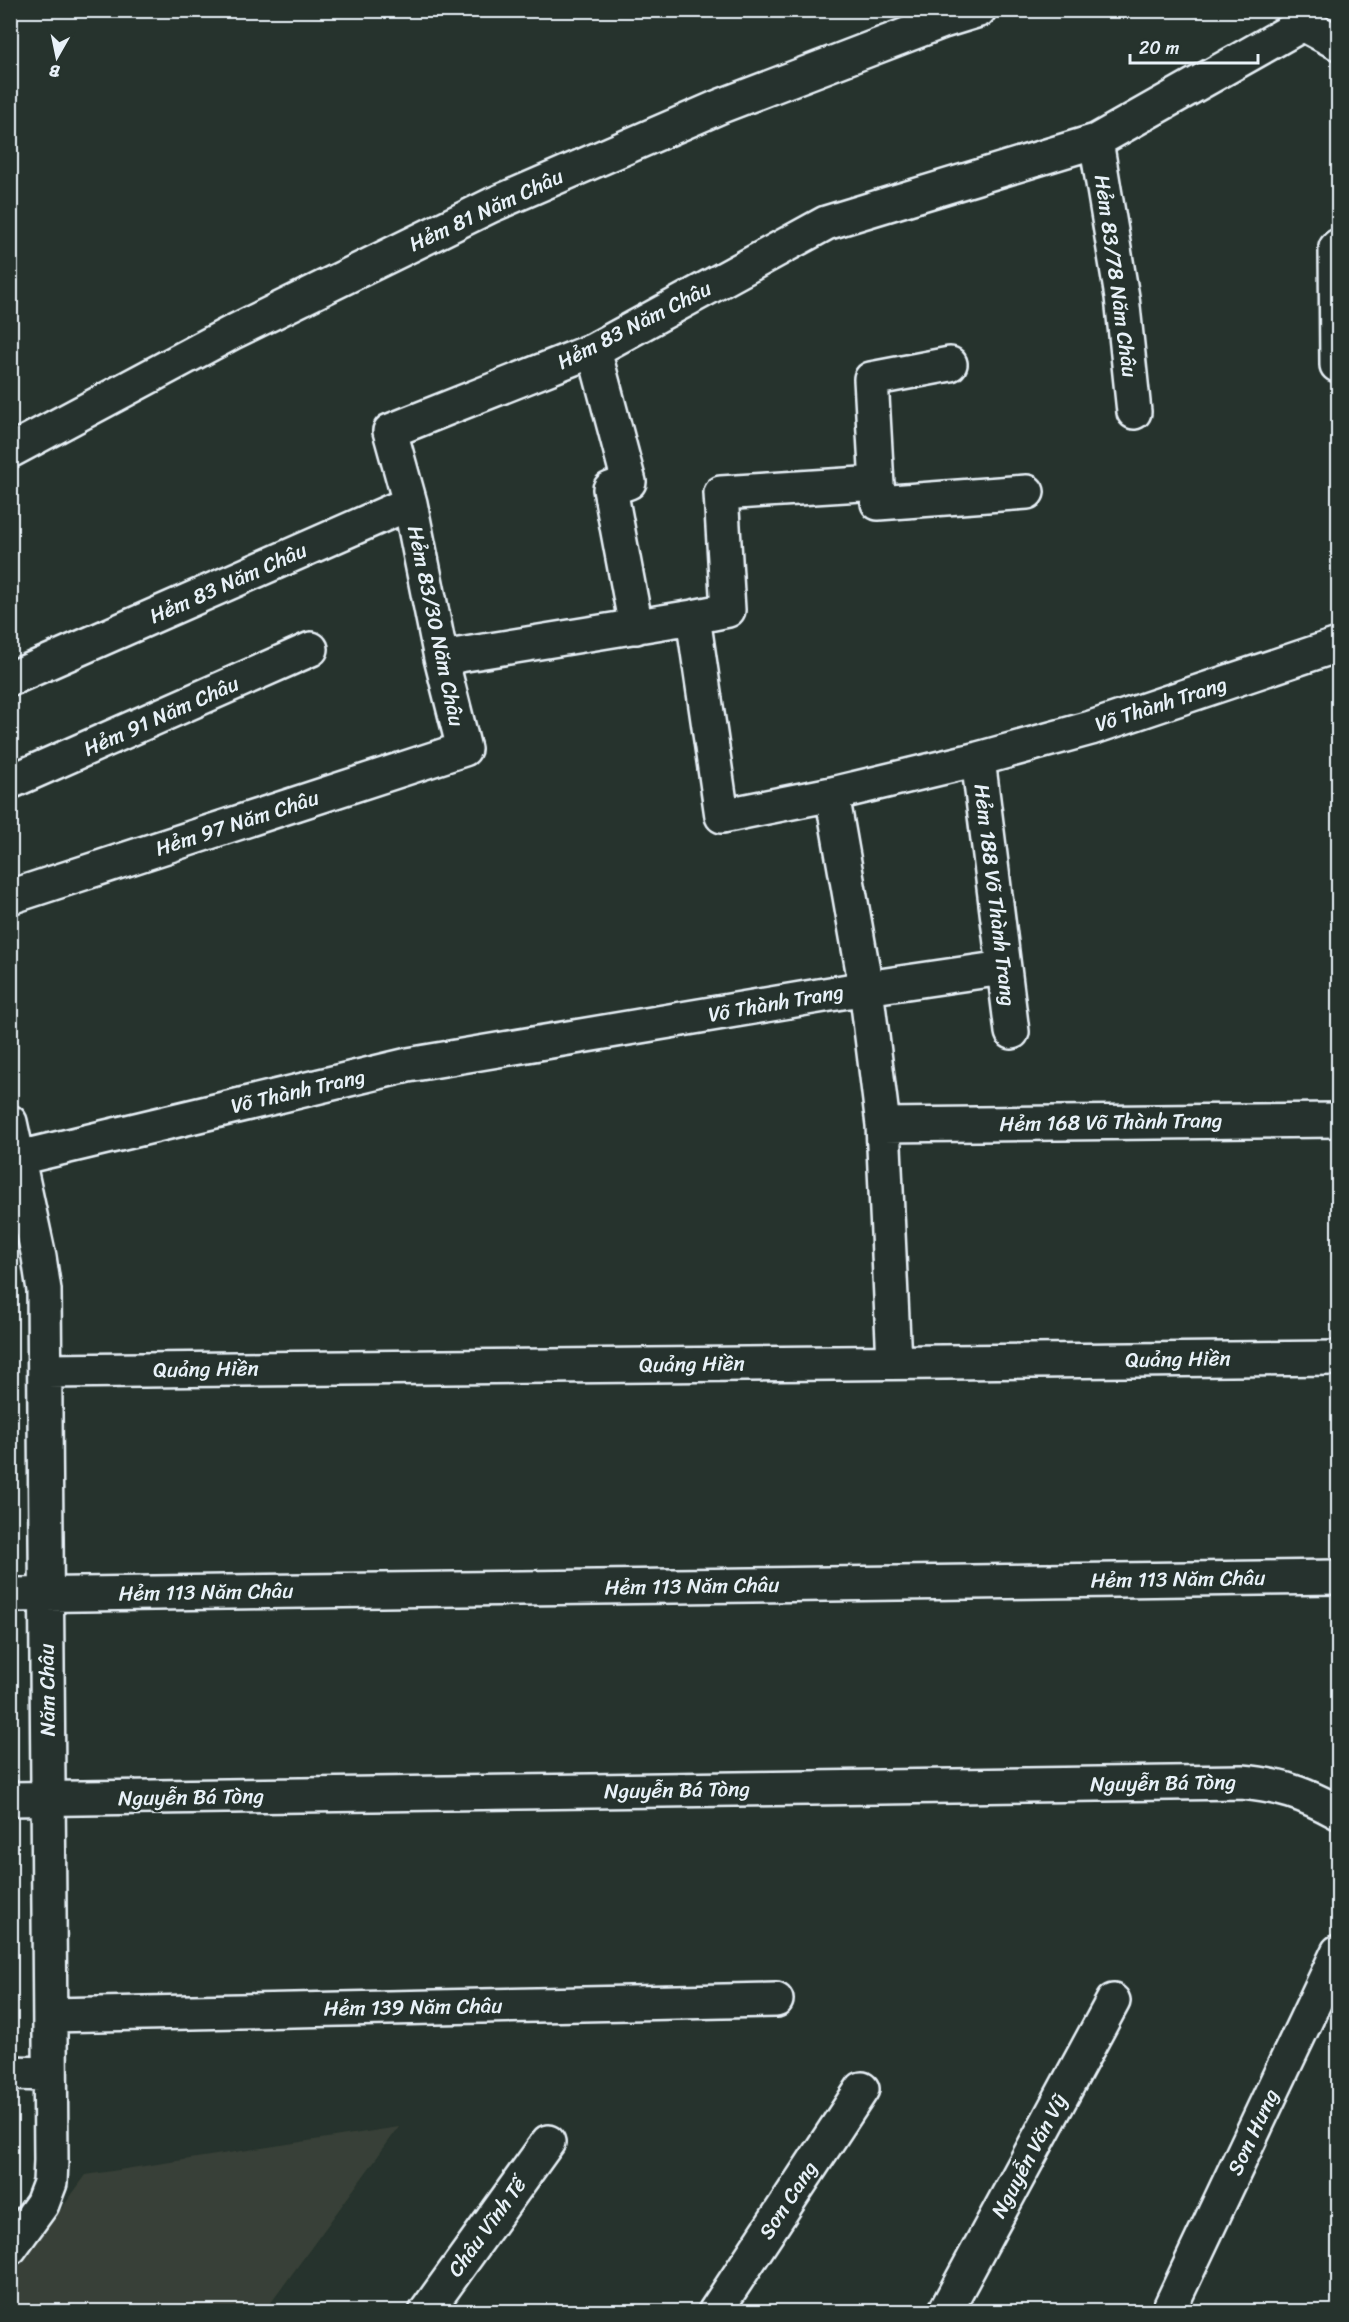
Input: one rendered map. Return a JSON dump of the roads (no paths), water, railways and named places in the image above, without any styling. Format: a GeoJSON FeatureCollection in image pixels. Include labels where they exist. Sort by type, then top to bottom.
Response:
{"type":"FeatureCollection","features":[{"type":"Feature","properties":{"kind":"street","name":"Hẻm 81 Năm Châu"},"geometry":{"type":"LineString","coordinates":[[10,451],[231,333],[492,205],[721,106],[941,16],[979,10]]}},
{"type":"Feature","properties":{"kind":"street","name":"Hẻm 83 Năm Châu"},"geometry":{"type":"LineString","coordinates":[[10,679],[410,503],[390,430],[594,350],[826,223],[1095,141],[1300,17],[1338,43]]}},
{"type":"Feature","properties":{"kind":"street","name":"Hẻm 83/78 Năm Châu"},"geometry":{"type":"LineString","coordinates":[[1095,141],[1122,297],[1134,412]]}},
{"type":"Feature","properties":{"kind":"street"},"geometry":{"type":"LineString","coordinates":[[1337,365],[1336,248],[1338,246]]}},
{"type":"Feature","properties":{"kind":"street"},"geometry":{"type":"LineString","coordinates":[[594,350],[629,482],[610,489],[636,627]]}},
{"type":"Feature","properties":{"kind":"street"},"geometry":{"type":"LineString","coordinates":[[950,364],[871,379],[878,503],[1027,492]]}},
{"type":"Feature","properties":{"kind":"street"},"geometry":{"type":"LineString","coordinates":[[441,658],[728,610],[721,493],[877,483]]}},
{"type":"Feature","properties":{"kind":"street","name":"Hẻm 83/30 Năm Châu"},"geometry":{"type":"LineString","coordinates":[[410,503],[441,658],[464,749]]}},
{"type":"Feature","properties":{"kind":"street"},"geometry":{"type":"LineString","coordinates":[[693,617],[722,816],[832,794]]}},
{"type":"Feature","properties":{"kind":"street","name":"Võ Thành Trang"},"geometry":{"type":"LineString","coordinates":[[15,1159],[408,1065],[866,988],[832,794],[978,759],[1091,728],[1338,645]]}},
{"type":"Feature","properties":{"kind":"street","name":"Hẻm 91 Năm Châu"},"geometry":{"type":"LineString","coordinates":[[10,782],[311,649]]}},
{"type":"Feature","properties":{"kind":"street","name":"Hẻm 97 Năm Châu"},"geometry":{"type":"LineString","coordinates":[[10,897],[464,749]]}},
{"type":"Feature","properties":{"kind":"street","name":"Hẻm 188 Võ Thành Trang"},"geometry":{"type":"LineString","coordinates":[[978,759],[1012,1032]]}},
{"type":"Feature","properties":{"kind":"street"},"geometry":{"type":"LineString","coordinates":[[894,1362],[883,1125],[866,988],[1003,968]]}},
{"type":"Feature","properties":{"kind":"street","name":"Hẻm 168 Võ Thành Trang"},"geometry":{"type":"LineString","coordinates":[[883,1125],[1338,1120]]}},
{"type":"Feature","properties":{"kind":"street","name":"Năm Châu"},"geometry":{"type":"LineString","coordinates":[[10,1122],[15,1159],[44,1290],[50,2014],[50,2183],[42,2204],[10,2248]]}},
{"type":"Feature","properties":{"kind":"street","name":"Quảng Hiền"},"geometry":{"type":"LineString","coordinates":[[46,1371],[1338,1358]]}},
{"type":"Feature","properties":{"kind":"street","name":"Hẻm 113 Năm Châu"},"geometry":{"type":"LineString","coordinates":[[10,1595],[1338,1577]]}},
{"type":"Feature","properties":{"kind":"street","name":"Nguyễn Bá Tòng"},"geometry":{"type":"LineString","coordinates":[[10,1799],[1242,1782],[1276,1786],[1312,1798],[1338,1812]]}},
{"type":"Feature","properties":{"kind":"street","name":"Sơn Hưng"},"geometry":{"type":"LineString","coordinates":[[1168,2312],[1338,1952]]}},
{"type":"Feature","properties":{"kind":"street","name":"Hẻm 139 Năm Châu"},"geometry":{"type":"LineString","coordinates":[[50,2014],[776,2000]]}},
{"type":"Feature","properties":{"kind":"street","name":"Nguyễn Văn Vỹ"},"geometry":{"type":"LineString","coordinates":[[945,2312],[1113,2001]]}},
{"type":"Feature","properties":{"kind":"street"},"geometry":{"type":"LineString","coordinates":[[10,2073],[50,2074]]}},
{"type":"Feature","properties":{"kind":"street","name":"Sơn Cang"},"geometry":{"type":"LineString","coordinates":[[715,2312],[862,2089]]}},
{"type":"Feature","properties":{"kind":"street","name":"Châu Vĩnh Tế"},"geometry":{"type":"LineString","coordinates":[[426,2312],[548,2142]]}}]}
